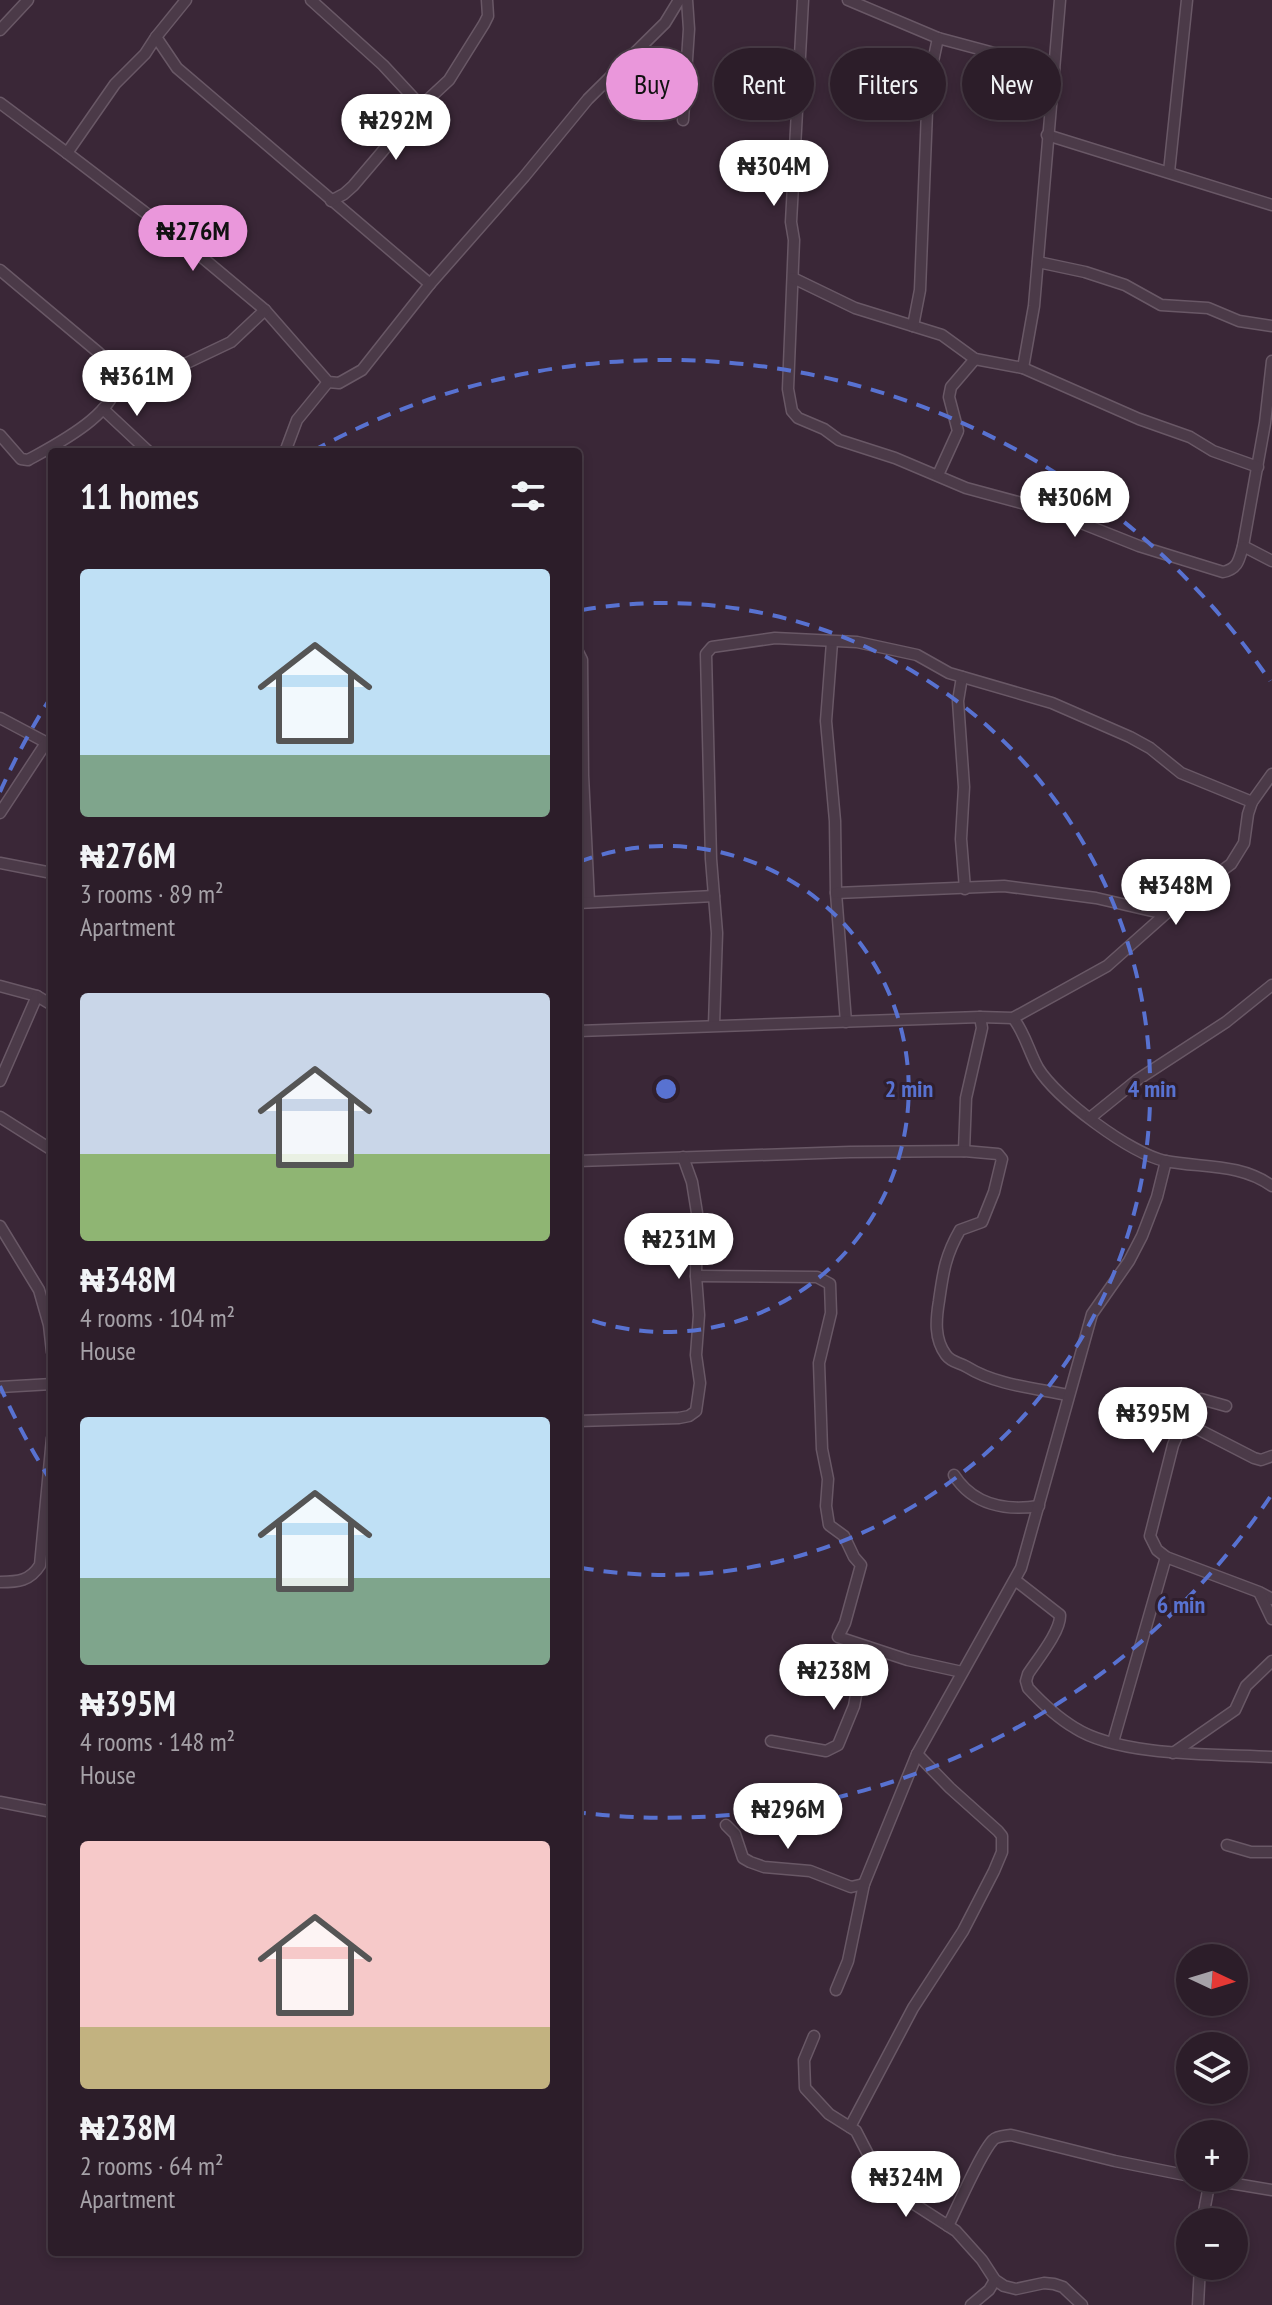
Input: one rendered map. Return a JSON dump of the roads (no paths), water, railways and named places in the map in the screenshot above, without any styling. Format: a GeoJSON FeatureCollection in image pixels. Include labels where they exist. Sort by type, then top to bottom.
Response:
{"type":"FeatureCollection","features":[{"type":"Feature","properties":{"kind":"street"},"geometry":{"type":"LineString","coordinates":[[0,30],[28,0]]}},
{"type":"Feature","properties":{"kind":"street"},"geometry":{"type":"LineString","coordinates":[[67,153],[115,84],[145,54],[186,0]]}},
{"type":"Feature","properties":{"kind":"street"},"geometry":{"type":"LineString","coordinates":[[311,0],[383,65],[421,106]]}},
{"type":"Feature","properties":{"kind":"street"},"geometry":{"type":"LineString","coordinates":[[331,201],[344,194],[367,171],[421,106],[449,80],[488,16],[487,0]]}},
{"type":"Feature","properties":{"kind":"street"},"geometry":{"type":"LineString","coordinates":[[0,103],[185,243],[265,310],[328,382],[339,383],[362,370],[430,284],[588,99],[665,23],[679,0]]}},
{"type":"Feature","properties":{"kind":"street"},"geometry":{"type":"LineString","coordinates":[[687,0],[688,48]]}},
{"type":"Feature","properties":{"kind":"street"},"geometry":{"type":"LineString","coordinates":[[803,0],[791,222],[794,240],[788,389],[792,411],[798,418],[824,429],[839,440],[966,488],[1051,511],[1139,546],[1223,572],[1232,570],[1238,563],[1243,546],[1258,467],[1272,361]]}},
{"type":"Feature","properties":{"kind":"street"},"geometry":{"type":"LineString","coordinates":[[848,0],[938,38],[975,48]]}},
{"type":"Feature","properties":{"kind":"street"},"geometry":{"type":"LineString","coordinates":[[1056,48],[1060,0]]}},
{"type":"Feature","properties":{"kind":"street"},"geometry":{"type":"LineString","coordinates":[[1169,172],[1187,0]]}},
{"type":"Feature","properties":{"kind":"street"},"geometry":{"type":"LineString","coordinates":[[156,37],[177,68],[430,284]]}},
{"type":"Feature","properties":{"kind":"street"},"geometry":{"type":"LineString","coordinates":[[913,326],[920,290],[928,85],[938,38]]}},
{"type":"Feature","properties":{"kind":"street"},"geometry":{"type":"LineString","coordinates":[[1023,368],[1034,306],[1049,120]]}},
{"type":"Feature","properties":{"kind":"street"},"geometry":{"type":"LineString","coordinates":[[1047,135],[1272,205]]}},
{"type":"Feature","properties":{"kind":"street"},"geometry":{"type":"LineString","coordinates":[[342,209],[344,194]]}},
{"type":"Feature","properties":{"kind":"street"},"geometry":{"type":"LineString","coordinates":[[1038,262],[1125,285],[1161,305],[1208,308],[1239,321],[1272,326]]}},
{"type":"Feature","properties":{"kind":"street"},"geometry":{"type":"LineString","coordinates":[[0,270],[114,368],[117,379],[115,390],[90,423],[48,448]]}},
{"type":"Feature","properties":{"kind":"street"},"geometry":{"type":"LineString","coordinates":[[793,278],[855,308],[953,341],[975,359],[1023,368],[1139,419],[1190,437],[1213,451],[1258,467]]}},
{"type":"Feature","properties":{"kind":"street"},"geometry":{"type":"LineString","coordinates":[[168,372],[231,342],[265,310]]}},
{"type":"Feature","properties":{"kind":"street"},"geometry":{"type":"LineString","coordinates":[[938,475],[958,431],[949,397],[951,387],[975,359]]}},
{"type":"Feature","properties":{"kind":"street"},"geometry":{"type":"LineString","coordinates":[[286,448],[297,420],[328,382]]}},
{"type":"Feature","properties":{"kind":"street"},"geometry":{"type":"LineString","coordinates":[[103,409],[145,448]]}},
{"type":"Feature","properties":{"kind":"street"},"geometry":{"type":"LineString","coordinates":[[0,435],[21,459],[28,460],[48,448]]}},
{"type":"Feature","properties":{"kind":"street"},"geometry":{"type":"LineString","coordinates":[[1243,546],[1272,561]]}},
{"type":"Feature","properties":{"kind":"street"},"geometry":{"type":"LineString","coordinates":[[714,1025],[717,933],[705,692],[706,654],[712,647],[775,638],[857,642],[917,655],[962,677],[1052,703],[1150,748],[1181,773],[1252,802]]}},
{"type":"Feature","properties":{"kind":"street"},"geometry":{"type":"LineString","coordinates":[[832,642],[826,721],[846,1022]]}},
{"type":"Feature","properties":{"kind":"street"},"geometry":{"type":"LineString","coordinates":[[962,677],[958,701],[964,787],[961,839],[965,889]]}},
{"type":"Feature","properties":{"kind":"street"},"geometry":{"type":"LineString","coordinates":[[0,718],[48,743]]}},
{"type":"Feature","properties":{"kind":"street"},"geometry":{"type":"LineString","coordinates":[[0,813],[48,745]]}},
{"type":"Feature","properties":{"kind":"street"},"geometry":{"type":"LineString","coordinates":[[582,1031],[1013,1018],[1107,966],[1165,914],[1231,864],[1244,843],[1252,802],[1272,774]]}},
{"type":"Feature","properties":{"kind":"street"},"geometry":{"type":"LineString","coordinates":[[582,838],[583,902],[714,896]]}},
{"type":"Feature","properties":{"kind":"street"},"geometry":{"type":"LineString","coordinates":[[0,863],[48,872]]}},
{"type":"Feature","properties":{"kind":"street"},"geometry":{"type":"LineString","coordinates":[[836,893],[1004,886],[1096,898],[1165,914]]}},
{"type":"Feature","properties":{"kind":"street"},"geometry":{"type":"LineString","coordinates":[[1090,1118],[1137,1080],[1226,1022],[1272,985]]}},
{"type":"Feature","properties":{"kind":"street"},"geometry":{"type":"LineString","coordinates":[[0,986],[37,996],[48,1003]]}},
{"type":"Feature","properties":{"kind":"street"},"geometry":{"type":"LineString","coordinates":[[0,1081],[37,996]]}},
{"type":"Feature","properties":{"kind":"street"},"geometry":{"type":"LineString","coordinates":[[964,1151],[966,1098],[982,1028],[980,1017]]}},
{"type":"Feature","properties":{"kind":"street"},"geometry":{"type":"LineString","coordinates":[[1013,1018],[1039,1070],[1062,1095],[1125,1144],[1166,1161],[1249,1173],[1272,1186]]}},
{"type":"Feature","properties":{"kind":"street"},"geometry":{"type":"LineString","coordinates":[[0,1117],[48,1147]]}},
{"type":"Feature","properties":{"kind":"street"},"geometry":{"type":"LineString","coordinates":[[582,1161],[964,1151],[998,1154],[1002,1159],[982,1222],[960,1230],[943,1265],[936,1324],[941,1346],[952,1361],[991,1379],[1068,1395]]}},
{"type":"Feature","properties":{"kind":"street"},"geometry":{"type":"LineString","coordinates":[[582,1421],[679,1418],[696,1411],[700,1383],[696,1355],[699,1315],[697,1213],[692,1182],[683,1157]]}},
{"type":"Feature","properties":{"kind":"street"},"geometry":{"type":"LineString","coordinates":[[836,1990],[848,1961],[864,1884],[917,1754],[1015,1580],[1031,1540],[1092,1314],[1129,1261],[1142,1236],[1157,1197],[1166,1161]]}},
{"type":"Feature","properties":{"kind":"street"},"geometry":{"type":"LineString","coordinates":[[0,1226],[39,1290],[48,1322]]}},
{"type":"Feature","properties":{"kind":"street"},"geometry":{"type":"LineString","coordinates":[[696,1276],[817,1277],[830,1284],[831,1313],[819,1363],[822,1449],[828,1479],[826,1506],[829,1525],[844,1536],[861,1565],[845,1623],[838,1637],[908,1660],[962,1672]]}},
{"type":"Feature","properties":{"kind":"street"},"geometry":{"type":"LineString","coordinates":[[0,1387],[48,1384]]}},
{"type":"Feature","properties":{"kind":"street"},"geometry":{"type":"LineString","coordinates":[[1226,1406],[1195,1400],[1182,1421],[1150,1536],[1157,1550],[1166,1557],[1272,1599]]}},
{"type":"Feature","properties":{"kind":"street"},"geometry":{"type":"LineString","coordinates":[[1182,1421],[1254,1458],[1261,1460],[1272,1456]]}},
{"type":"Feature","properties":{"kind":"street"},"geometry":{"type":"LineString","coordinates":[[954,1475],[972,1495],[1003,1508],[1039,1506]]}},
{"type":"Feature","properties":{"kind":"street"},"geometry":{"type":"LineString","coordinates":[[0,1582],[21,1581],[30,1577],[40,1565],[48,1480]]}},
{"type":"Feature","properties":{"kind":"street"},"geometry":{"type":"LineString","coordinates":[[1113,1742],[1166,1557]]}},
{"type":"Feature","properties":{"kind":"street"},"geometry":{"type":"LineString","coordinates":[[1015,1580],[1060,1615],[1055,1633],[1028,1674],[1028,1688],[1075,1729],[1113,1742],[1172,1753],[1272,1757]]}},
{"type":"Feature","properties":{"kind":"street"},"geometry":{"type":"LineString","coordinates":[[1259,1592],[1272,1619]]}},
{"type":"Feature","properties":{"kind":"street"},"geometry":{"type":"LineString","coordinates":[[771,1741],[826,1751],[838,1745],[854,1706],[868,1647]]}},
{"type":"Feature","properties":{"kind":"street"},"geometry":{"type":"LineString","coordinates":[[1172,1753],[1235,1710],[1246,1686],[1272,1661]]}},
{"type":"Feature","properties":{"kind":"street"},"geometry":{"type":"LineString","coordinates":[[850,2127],[913,2008],[963,1931],[1002,1852],[1002,1836],[998,1831],[917,1754]]}},
{"type":"Feature","properties":{"kind":"street"},"geometry":{"type":"LineString","coordinates":[[0,1802],[48,1811]]}},
{"type":"Feature","properties":{"kind":"street"},"geometry":{"type":"LineString","coordinates":[[726,1825],[735,1834],[740,1851],[750,1862],[764,1867],[810,1871],[851,1887],[864,1884]]}},
{"type":"Feature","properties":{"kind":"street"},"geometry":{"type":"LineString","coordinates":[[1227,1845],[1251,1852],[1272,1852]]}},
{"type":"Feature","properties":{"kind":"street"},"geometry":{"type":"LineString","coordinates":[[814,2036],[804,2060],[805,2088],[829,2114],[856,2131],[870,2158],[911,2202],[948,2226],[982,2260],[995,2280],[1004,2286],[1016,2289],[1054,2284],[1063,2287],[1082,2305]]}},
{"type":"Feature","properties":{"kind":"street"},"geometry":{"type":"LineString","coordinates":[[948,2226],[983,2157],[1000,2136],[1011,2135],[1176,2173]]}},
{"type":"Feature","properties":{"kind":"street"},"geometry":{"type":"LineString","coordinates":[[1248,2186],[1272,2190]]}},
{"type":"Feature","properties":{"kind":"street"},"geometry":{"type":"LineString","coordinates":[[971,2305],[989,2290],[995,2280]]}},
{"type":"Feature","properties":{"kind":"street"},"geometry":{"type":"LineString","coordinates":[[1198,2305],[1199,2280]]}}]}
